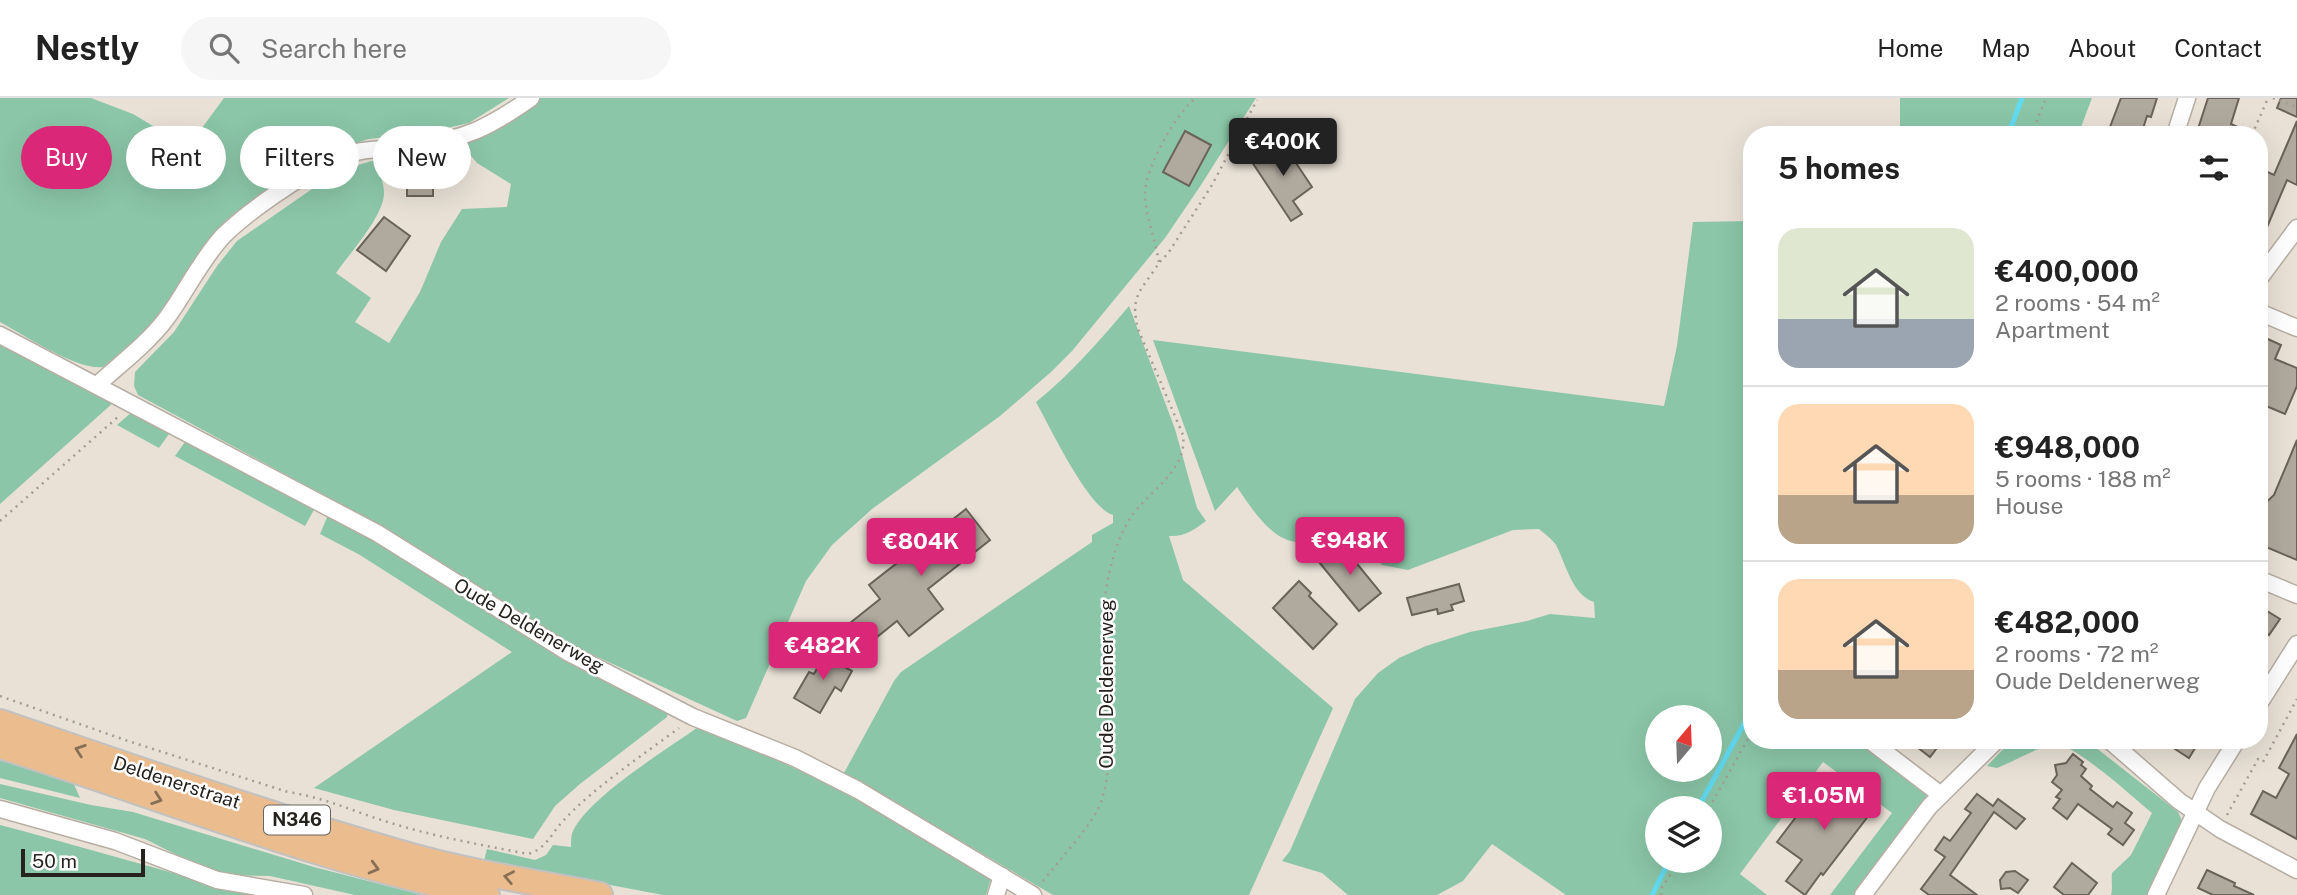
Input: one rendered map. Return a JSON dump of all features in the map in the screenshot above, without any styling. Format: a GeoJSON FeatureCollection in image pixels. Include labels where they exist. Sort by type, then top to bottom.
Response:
{"type":"FeatureCollection","features":[{"type":"Feature","properties":{"kind":"main road","name":"Deldenerstraat"},"geometry":{"type":"LineString","coordinates":[[0,722],[184,785],[409,855],[600,895]]}},
{"type":"Feature","properties":{"kind":"main road","name":"Deldenerstraat"},"geometry":{"type":"LineString","coordinates":[[0,746],[253,832],[338,858],[487,895]]}},
{"type":"Feature","properties":{"kind":"street"},"geometry":{"type":"LineString","coordinates":[[97,385],[165,320],[208,254],[224,235],[246,216],[300,180],[334,159],[354,153],[417,146],[472,133],[497,122],[531,98]]}},
{"type":"Feature","properties":{"kind":"street"},"geometry":{"type":"LineString","coordinates":[[2178,126],[2187,98]]}},
{"type":"Feature","properties":{"kind":"street"},"geometry":{"type":"LineString","coordinates":[[2268,263],[2297,228]]}},
{"type":"Feature","properties":{"kind":"street"},"geometry":{"type":"LineString","coordinates":[[2268,316],[2297,328]]}},
{"type":"Feature","properties":{"kind":"street","name":"Oude Deldenerweg"},"geometry":{"type":"LineString","coordinates":[[0,335],[377,533],[569,653],[693,717],[825,773],[858,790],[1033,895]]}},
{"type":"Feature","properties":{"kind":"street"},"geometry":{"type":"LineString","coordinates":[[2268,583],[2297,595]]}},
{"type":"Feature","properties":{"kind":"street"},"geometry":{"type":"LineString","coordinates":[[2268,690],[2297,644]]}},
{"type":"Feature","properties":{"kind":"street"},"geometry":{"type":"LineString","coordinates":[[1881,749],[1941,795]]}},
{"type":"Feature","properties":{"kind":"street"},"geometry":{"type":"LineString","coordinates":[[1868,892],[1929,807],[1988,749]]}},
{"type":"Feature","properties":{"kind":"street"},"geometry":{"type":"LineString","coordinates":[[2119,749],[2179,801],[2220,828],[2297,870]]}},
{"type":"Feature","properties":{"kind":"street"},"geometry":{"type":"LineString","coordinates":[[2156,895],[2207,788],[2231,749]]}},
{"type":"Feature","properties":{"kind":"street"},"geometry":{"type":"LineString","coordinates":[[0,809],[115,841],[217,880],[304,895]]}},
{"type":"Feature","properties":{"kind":"street"},"geometry":{"type":"LineString","coordinates":[[996,895],[1002,876]]}},
{"type":"Feature","properties":{"kind":"path"},"geometry":{"type":"LineString","coordinates":[[1158,262],[1146,201],[1148,175],[1179,114],[1196,98]]}},
{"type":"Feature","properties":{"kind":"path"},"geometry":{"type":"LineString","coordinates":[[2035,126],[2046,98]]}},
{"type":"Feature","properties":{"kind":"path"},"geometry":{"type":"LineString","coordinates":[[2257,126],[2271,98],[2297,107]]}},
{"type":"Feature","properties":{"kind":"path","name":"Oude Deldenerweg"},"geometry":{"type":"LineString","coordinates":[[1033,895],[1088,824],[1101,799],[1109,758],[1103,620],[1108,576],[1116,546],[1131,517],[1178,464],[1184,450],[1183,435],[1138,329],[1134,315],[1136,298],[1140,288],[1156,269],[1158,262],[1167,255],[1212,186],[1257,100]]}},
{"type":"Feature","properties":{"kind":"path"},"geometry":{"type":"LineString","coordinates":[[0,521],[132,405]]}},
{"type":"Feature","properties":{"kind":"path"},"geometry":{"type":"LineString","coordinates":[[0,696],[128,741],[288,792],[312,796],[388,823],[434,836],[528,854],[547,844],[555,829],[571,811],[693,717]]}},
{"type":"Feature","properties":{"kind":"path"},"geometry":{"type":"LineString","coordinates":[[2220,828],[2258,759],[2263,762],[2297,699]]}},
{"type":"Feature","properties":{"kind":"path"},"geometry":{"type":"LineString","coordinates":[[1716,796],[1743,748]]}},
{"type":"Feature","properties":{"kind":"path"},"geometry":{"type":"LineString","coordinates":[[1661,895],[1661,889],[1672,873]]}},
{"type":"Feature","properties":{"kind":"green space"},"geometry":{"type":"Polygon","coordinates":[[[0,98],[91,98],[133,114],[153,126],[126,126],[126,189],[226,189],[226,126],[203,126],[224,98],[509,98],[469,123],[456,126],[373,126],[373,139],[359,142],[359,126],[240,126],[240,189],[273,189],[222,225],[149,328],[103,367],[92,367],[66,358],[0,322],[0,98]]]}},
{"type":"Feature","properties":{"kind":"green space"},"geometry":{"type":"Polygon","coordinates":[[[533,98],[1256,98],[1165,238],[1072,351],[1000,416],[872,509],[832,545],[806,581],[746,718],[737,721],[567,643],[368,519],[138,395],[134,386],[135,372],[174,332],[217,266],[237,241],[312,189],[359,189],[359,165],[373,161],[373,189],[384,189],[383,201],[373,223],[336,273],[371,298],[355,322],[389,343],[420,292],[441,242],[462,209],[507,207],[511,184],[477,163],[471,156],[471,141],[533,98]]]}},
{"type":"Feature","properties":{"kind":"green space"},"geometry":{"type":"Polygon","coordinates":[[[1900,98],[2092,98],[2081,126],[1900,126],[1900,98]]]}},
{"type":"Feature","properties":{"kind":"green space"},"geometry":{"type":"Polygon","coordinates":[[[1743,221],[1743,749],[1871,749],[1924,789],[1927,800],[1857,895],[1830,895],[1892,813],[1823,762],[1740,874],[1767,895],[1566,895],[1492,844],[1463,881],[1437,895],[1348,895],[1322,873],[1282,861],[1290,851],[1355,699],[1378,673],[1399,658],[1470,632],[1550,614],[1595,618],[1594,602],[1580,593],[1570,578],[1556,545],[1539,529],[1513,530],[1408,570],[1382,565],[1350,531],[1336,525],[1321,537],[1304,542],[1280,537],[1261,519],[1237,487],[1215,511],[1153,340],[1664,406],[1677,346],[1693,222],[1743,221]]]}},
{"type":"Feature","properties":{"kind":"green space"},"geometry":{"type":"Polygon","coordinates":[[[1129,306],[1175,429],[1197,508],[1206,521],[1189,532],[1169,536],[1183,580],[1333,708],[1249,895],[1053,895],[844,773],[901,672],[1092,542],[1092,535],[1113,523],[1113,515],[1092,498],[1081,483],[1036,402],[1073,368],[1129,306]]]}},
{"type":"Feature","properties":{"kind":"green space"},"geometry":{"type":"Polygon","coordinates":[[[0,342],[114,402],[0,504],[0,342]]]}},
{"type":"Feature","properties":{"kind":"green space"},"geometry":{"type":"Polygon","coordinates":[[[133,411],[171,431],[159,448],[117,425],[133,411]]]}},
{"type":"Feature","properties":{"kind":"green space"},"geometry":{"type":"Polygon","coordinates":[[[187,439],[315,508],[305,526],[175,456],[187,439]]]}},
{"type":"Feature","properties":{"kind":"green space"},"geometry":{"type":"Polygon","coordinates":[[[328,515],[370,538],[563,660],[668,711],[667,717],[555,806],[533,839],[394,810],[314,788],[512,652],[360,555],[320,534],[328,515]]]}},
{"type":"Feature","properties":{"kind":"green space"},"geometry":{"type":"Polygon","coordinates":[[[698,727],[827,783],[992,874],[986,895],[663,895],[484,861],[487,849],[535,860],[546,855],[553,845],[571,847],[573,831],[595,804],[611,789],[698,727]]]}},
{"type":"Feature","properties":{"kind":"green space"},"geometry":{"type":"Polygon","coordinates":[[[2003,749],[2039,749],[1997,768],[1987,766],[2003,749]]]}},
{"type":"Feature","properties":{"kind":"green space"},"geometry":{"type":"Polygon","coordinates":[[[2070,749],[2098,749],[2178,812],[2183,823],[2149,895],[2111,895],[2112,873],[2131,855],[2152,813],[2070,749]]]}},
{"type":"Feature","properties":{"kind":"green space"},"geometry":{"type":"Polygon","coordinates":[[[0,759],[73,782],[80,798],[0,778],[0,759]]]}},
{"type":"Feature","properties":{"kind":"green space"},"geometry":{"type":"Polygon","coordinates":[[[0,784],[133,812],[314,867],[422,895],[355,895],[270,876],[227,875],[203,868],[145,839],[0,798],[0,784]]]}},
{"type":"Feature","properties":{"kind":"green space"},"geometry":{"type":"Polygon","coordinates":[[[0,825],[23,831],[252,895],[0,895],[0,825]]]}},
{"type":"Feature","properties":{"kind":"building"},"geometry":{"type":"Polygon","coordinates":[[[2121,98],[2157,98],[2151,117],[2147,116],[2144,126],[2110,126],[2121,98]]]}},
{"type":"Feature","properties":{"kind":"building"},"geometry":{"type":"Polygon","coordinates":[[[2208,98],[2239,98],[2231,124],[2235,126],[2199,126],[2208,98]]]}},
{"type":"Feature","properties":{"kind":"building"},"geometry":{"type":"Polygon","coordinates":[[[2281,98],[2297,98],[2297,117],[2277,108],[2281,98]]]}},
{"type":"Feature","properties":{"kind":"building"},"geometry":{"type":"Polygon","coordinates":[[[2297,121],[2297,185],[2287,180],[2268,225],[2268,172],[2274,175],[2297,121]]]}},
{"type":"Feature","properties":{"kind":"building"},"geometry":{"type":"Polygon","coordinates":[[[1185,131],[1211,145],[1189,186],[1163,172],[1185,131]]]}},
{"type":"Feature","properties":{"kind":"building"},"geometry":{"type":"Polygon","coordinates":[[[1282,142],[1312,187],[1293,201],[1302,214],[1291,221],[1252,162],[1282,142]]]}},
{"type":"Feature","properties":{"kind":"building"},"geometry":{"type":"Polygon","coordinates":[[[407,189],[433,189],[433,196],[407,196],[407,189]]]}},
{"type":"Feature","properties":{"kind":"building"},"geometry":{"type":"Polygon","coordinates":[[[384,217],[410,236],[386,271],[357,250],[384,217]]]}},
{"type":"Feature","properties":{"kind":"building"},"geometry":{"type":"Polygon","coordinates":[[[2268,339],[2281,345],[2275,359],[2297,368],[2297,386],[2285,414],[2268,407],[2268,339]]]}},
{"type":"Feature","properties":{"kind":"building"},"geometry":{"type":"Polygon","coordinates":[[[2297,440],[2297,560],[2268,548],[2268,501],[2274,495],[2297,440]]]}},
{"type":"Feature","properties":{"kind":"building"},"geometry":{"type":"Polygon","coordinates":[[[966,509],[990,540],[928,589],[943,609],[909,636],[897,621],[877,637],[850,623],[880,599],[869,585],[966,509]]]}},
{"type":"Feature","properties":{"kind":"building"},"geometry":{"type":"Polygon","coordinates":[[[1340,543],[1381,593],[1359,611],[1319,562],[1340,543]]]}},
{"type":"Feature","properties":{"kind":"building"},"geometry":{"type":"Polygon","coordinates":[[[1299,581],[1311,593],[1309,596],[1337,624],[1313,649],[1273,608],[1299,581]]]}},
{"type":"Feature","properties":{"kind":"building"},"geometry":{"type":"Polygon","coordinates":[[[1459,584],[1464,601],[1451,605],[1453,610],[1438,614],[1437,609],[1412,615],[1407,598],[1459,584]]]}},
{"type":"Feature","properties":{"kind":"building"},"geometry":{"type":"Polygon","coordinates":[[[2268,612],[2280,619],[2268,634],[2268,612]]]}},
{"type":"Feature","properties":{"kind":"building"},"geometry":{"type":"Polygon","coordinates":[[[827,650],[843,659],[841,665],[852,671],[841,691],[835,687],[820,713],[794,698],[809,672],[814,674],[827,650]]]}},
{"type":"Feature","properties":{"kind":"building"},"geometry":{"type":"Polygon","coordinates":[[[2297,734],[2297,839],[2251,814],[2263,791],[2276,798],[2289,774],[2279,768],[2297,734]]]}},
{"type":"Feature","properties":{"kind":"building"},"geometry":{"type":"Polygon","coordinates":[[[1920,749],[1936,749],[1930,757],[1920,749]]]}},
{"type":"Feature","properties":{"kind":"building"},"geometry":{"type":"Polygon","coordinates":[[[2175,749],[2194,749],[2189,758],[2175,749]]]}},
{"type":"Feature","properties":{"kind":"building"},"geometry":{"type":"Polygon","coordinates":[[[2073,754],[2083,762],[2081,765],[2086,769],[2081,776],[2092,786],[2090,789],[2113,807],[2117,802],[2132,813],[2125,823],[2134,830],[2123,845],[2108,834],[2112,829],[2078,804],[2067,819],[2053,808],[2060,799],[2056,797],[2062,790],[2052,782],[2057,775],[2055,765],[2066,763],[2073,754]]]}},
{"type":"Feature","properties":{"kind":"building"},"geometry":{"type":"Polygon","coordinates":[[[1836,776],[1876,806],[1805,895],[1786,881],[1802,860],[1777,842],[1799,813],[1805,817],[1836,776]]]}},
{"type":"Feature","properties":{"kind":"building"},"geometry":{"type":"Polygon","coordinates":[[[1977,794],[1993,806],[1998,799],[2025,819],[2016,829],[1994,812],[1950,875],[1977,895],[1929,895],[1921,889],[1945,857],[1935,850],[1944,837],[1950,841],[1971,813],[1965,809],[1977,794]]]}},
{"type":"Feature","properties":{"kind":"building"},"geometry":{"type":"Polygon","coordinates":[[[2072,863],[2097,883],[2088,895],[2064,895],[2054,887],[2072,863]]]}},
{"type":"Feature","properties":{"kind":"building"},"geometry":{"type":"Polygon","coordinates":[[[2207,870],[2254,895],[2213,895],[2198,888],[2207,870]]]}},
{"type":"Feature","properties":{"kind":"building"},"geometry":{"type":"Polygon","coordinates":[[[2015,871],[2028,880],[2018,893],[2010,888],[2001,889],[2000,880],[2006,872],[2015,871]]]}},
{"type":"Feature","properties":{"kind":"waterway"},"geometry":{"type":"LineString","coordinates":[[2011,126],[2022,98]]}},
{"type":"Feature","properties":{"kind":"waterway"},"geometry":{"type":"LineString","coordinates":[[1705,796],[1743,726]]}},
{"type":"Feature","properties":{"kind":"waterway"},"geometry":{"type":"LineString","coordinates":[[1652,895],[1663,873]]}}]}
